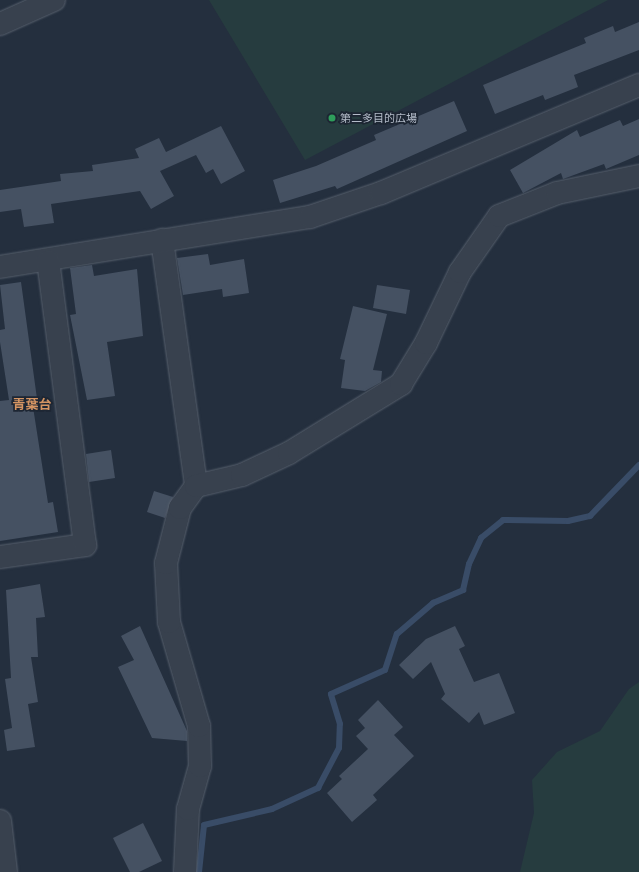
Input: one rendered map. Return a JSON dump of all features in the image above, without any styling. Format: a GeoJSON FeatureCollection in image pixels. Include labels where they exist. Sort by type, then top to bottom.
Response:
{"type":"FeatureCollection","features":[{"type":"Feature","properties":{"kind":"street"},"geometry":{"type":"LineString","coordinates":[[0,24],[54,0]]}},
{"type":"Feature","properties":{"kind":"street"},"geometry":{"type":"LineString","coordinates":[[0,267],[48,261],[162,240],[310,217],[381,193],[639,85]]}},
{"type":"Feature","properties":{"kind":"street"},"geometry":{"type":"LineString","coordinates":[[185,872],[188,809],[200,766],[199,726],[169,622],[166,563],[180,508],[196,486],[242,475],[289,453],[401,384],[426,343],[460,272],[499,216],[557,193],[639,176]]}},
{"type":"Feature","properties":{"kind":"street"},"geometry":{"type":"LineString","coordinates":[[162,240],[196,486]]}},
{"type":"Feature","properties":{"kind":"street"},"geometry":{"type":"LineString","coordinates":[[0,557],[85,545],[48,261]]}},
{"type":"Feature","properties":{"kind":"street"},"geometry":{"type":"LineString","coordinates":[[0,821],[6,872]]}},
{"type":"Feature","properties":{"kind":"green space","name":"第二多目的広場"},"geometry":{"type":"Polygon","coordinates":[[[209,0],[608,0],[305,160],[209,0]]]}},
{"type":"Feature","properties":{"kind":"green space"},"geometry":{"type":"Polygon","coordinates":[[[639,682],[639,872],[520,872],[534,813],[532,780],[557,752],[600,731],[629,689],[639,682]]]}},
{"type":"Feature","properties":{"kind":"building"},"geometry":{"type":"Polygon","coordinates":[[[639,22],[639,50],[574,75],[578,87],[545,100],[543,95],[495,114],[483,85],[586,43],[584,38],[613,26],[615,32],[639,22]]]}},
{"type":"Feature","properties":{"kind":"building"},"geometry":{"type":"Polygon","coordinates":[[[454,101],[467,131],[337,189],[335,186],[280,203],[273,180],[316,166],[376,140],[374,135],[454,101]]]}},
{"type":"Feature","properties":{"kind":"building"},"geometry":{"type":"Polygon","coordinates":[[[639,119],[639,155],[606,169],[604,164],[563,179],[561,173],[523,193],[510,170],[577,130],[580,137],[620,120],[623,126],[639,119]]]}},
{"type":"Feature","properties":{"kind":"building"},"geometry":{"type":"Polygon","coordinates":[[[221,126],[245,171],[221,184],[213,169],[206,173],[196,155],[160,171],[174,196],[151,209],[140,191],[51,204],[54,223],[24,227],[21,209],[0,212],[0,190],[61,181],[60,174],[93,171],[92,165],[139,158],[135,149],[159,138],[166,152],[221,126]]]}},
{"type":"Feature","properties":{"kind":"building"},"geometry":{"type":"Polygon","coordinates":[[[208,254],[210,265],[244,259],[249,293],[223,297],[222,289],[183,295],[177,258],[208,254]]]}},
{"type":"Feature","properties":{"kind":"building"},"geometry":{"type":"Polygon","coordinates":[[[92,265],[94,276],[137,269],[143,336],[107,342],[115,396],[87,400],[70,315],[76,314],[70,268],[92,265]]]}},
{"type":"Feature","properties":{"kind":"building"},"geometry":{"type":"Polygon","coordinates":[[[21,282],[38,406],[33,407],[48,503],[53,502],[58,532],[0,541],[0,401],[9,400],[0,342],[0,330],[5,329],[0,285],[21,282]]]}},
{"type":"Feature","properties":{"kind":"building"},"geometry":{"type":"Polygon","coordinates":[[[377,285],[410,290],[406,314],[373,308],[377,285]]]}},
{"type":"Feature","properties":{"kind":"building"},"geometry":{"type":"Polygon","coordinates":[[[353,306],[387,314],[373,370],[382,371],[381,382],[365,391],[341,388],[345,360],[340,359],[353,306]]]}},
{"type":"Feature","properties":{"kind":"building"},"geometry":{"type":"Polygon","coordinates":[[[111,450],[115,478],[89,482],[86,454],[111,450]]]}},
{"type":"Feature","properties":{"kind":"building"},"geometry":{"type":"Polygon","coordinates":[[[154,491],[173,497],[165,518],[147,512],[154,491]]]}},
{"type":"Feature","properties":{"kind":"building"},"geometry":{"type":"Polygon","coordinates":[[[40,584],[45,617],[36,618],[38,657],[31,657],[38,702],[28,704],[35,747],[7,751],[4,730],[12,728],[5,679],[11,678],[6,590],[40,584]]]}},
{"type":"Feature","properties":{"kind":"building"},"geometry":{"type":"Polygon","coordinates":[[[140,626],[187,731],[187,741],[152,738],[118,667],[134,660],[121,636],[140,626]]]}},
{"type":"Feature","properties":{"kind":"building"},"geometry":{"type":"Polygon","coordinates":[[[455,626],[465,646],[459,649],[474,682],[499,673],[515,713],[484,725],[479,712],[469,723],[441,699],[445,694],[431,662],[413,679],[399,665],[426,639],[455,626]]]}},
{"type":"Feature","properties":{"kind":"building"},"geometry":{"type":"Polygon","coordinates":[[[378,700],[403,727],[394,735],[414,756],[373,795],[377,800],[352,822],[327,793],[342,779],[339,776],[368,749],[356,736],[365,728],[358,720],[378,700]]]}},
{"type":"Feature","properties":{"kind":"building"},"geometry":{"type":"Polygon","coordinates":[[[143,823],[162,861],[139,872],[130,872],[113,838],[143,823]]]}},
{"type":"Feature","properties":{"kind":"waterway"},"geometry":{"type":"LineString","coordinates":[[199,872],[204,825],[272,809],[318,788],[339,748],[340,724],[331,694],[385,670],[397,634],[433,603],[463,590],[469,564],[481,538],[503,520],[568,521],[590,516],[639,465]]}},
{"type":"Feature","properties":{"kind":"place","name":"第二多目的広場"},"geometry":{"type":"Point","coordinates":[332,118]}},
{"type":"Feature","properties":{"kind":"district","name":"青葉台"},"geometry":{"type":"Point","coordinates":[32,405]}}]}
